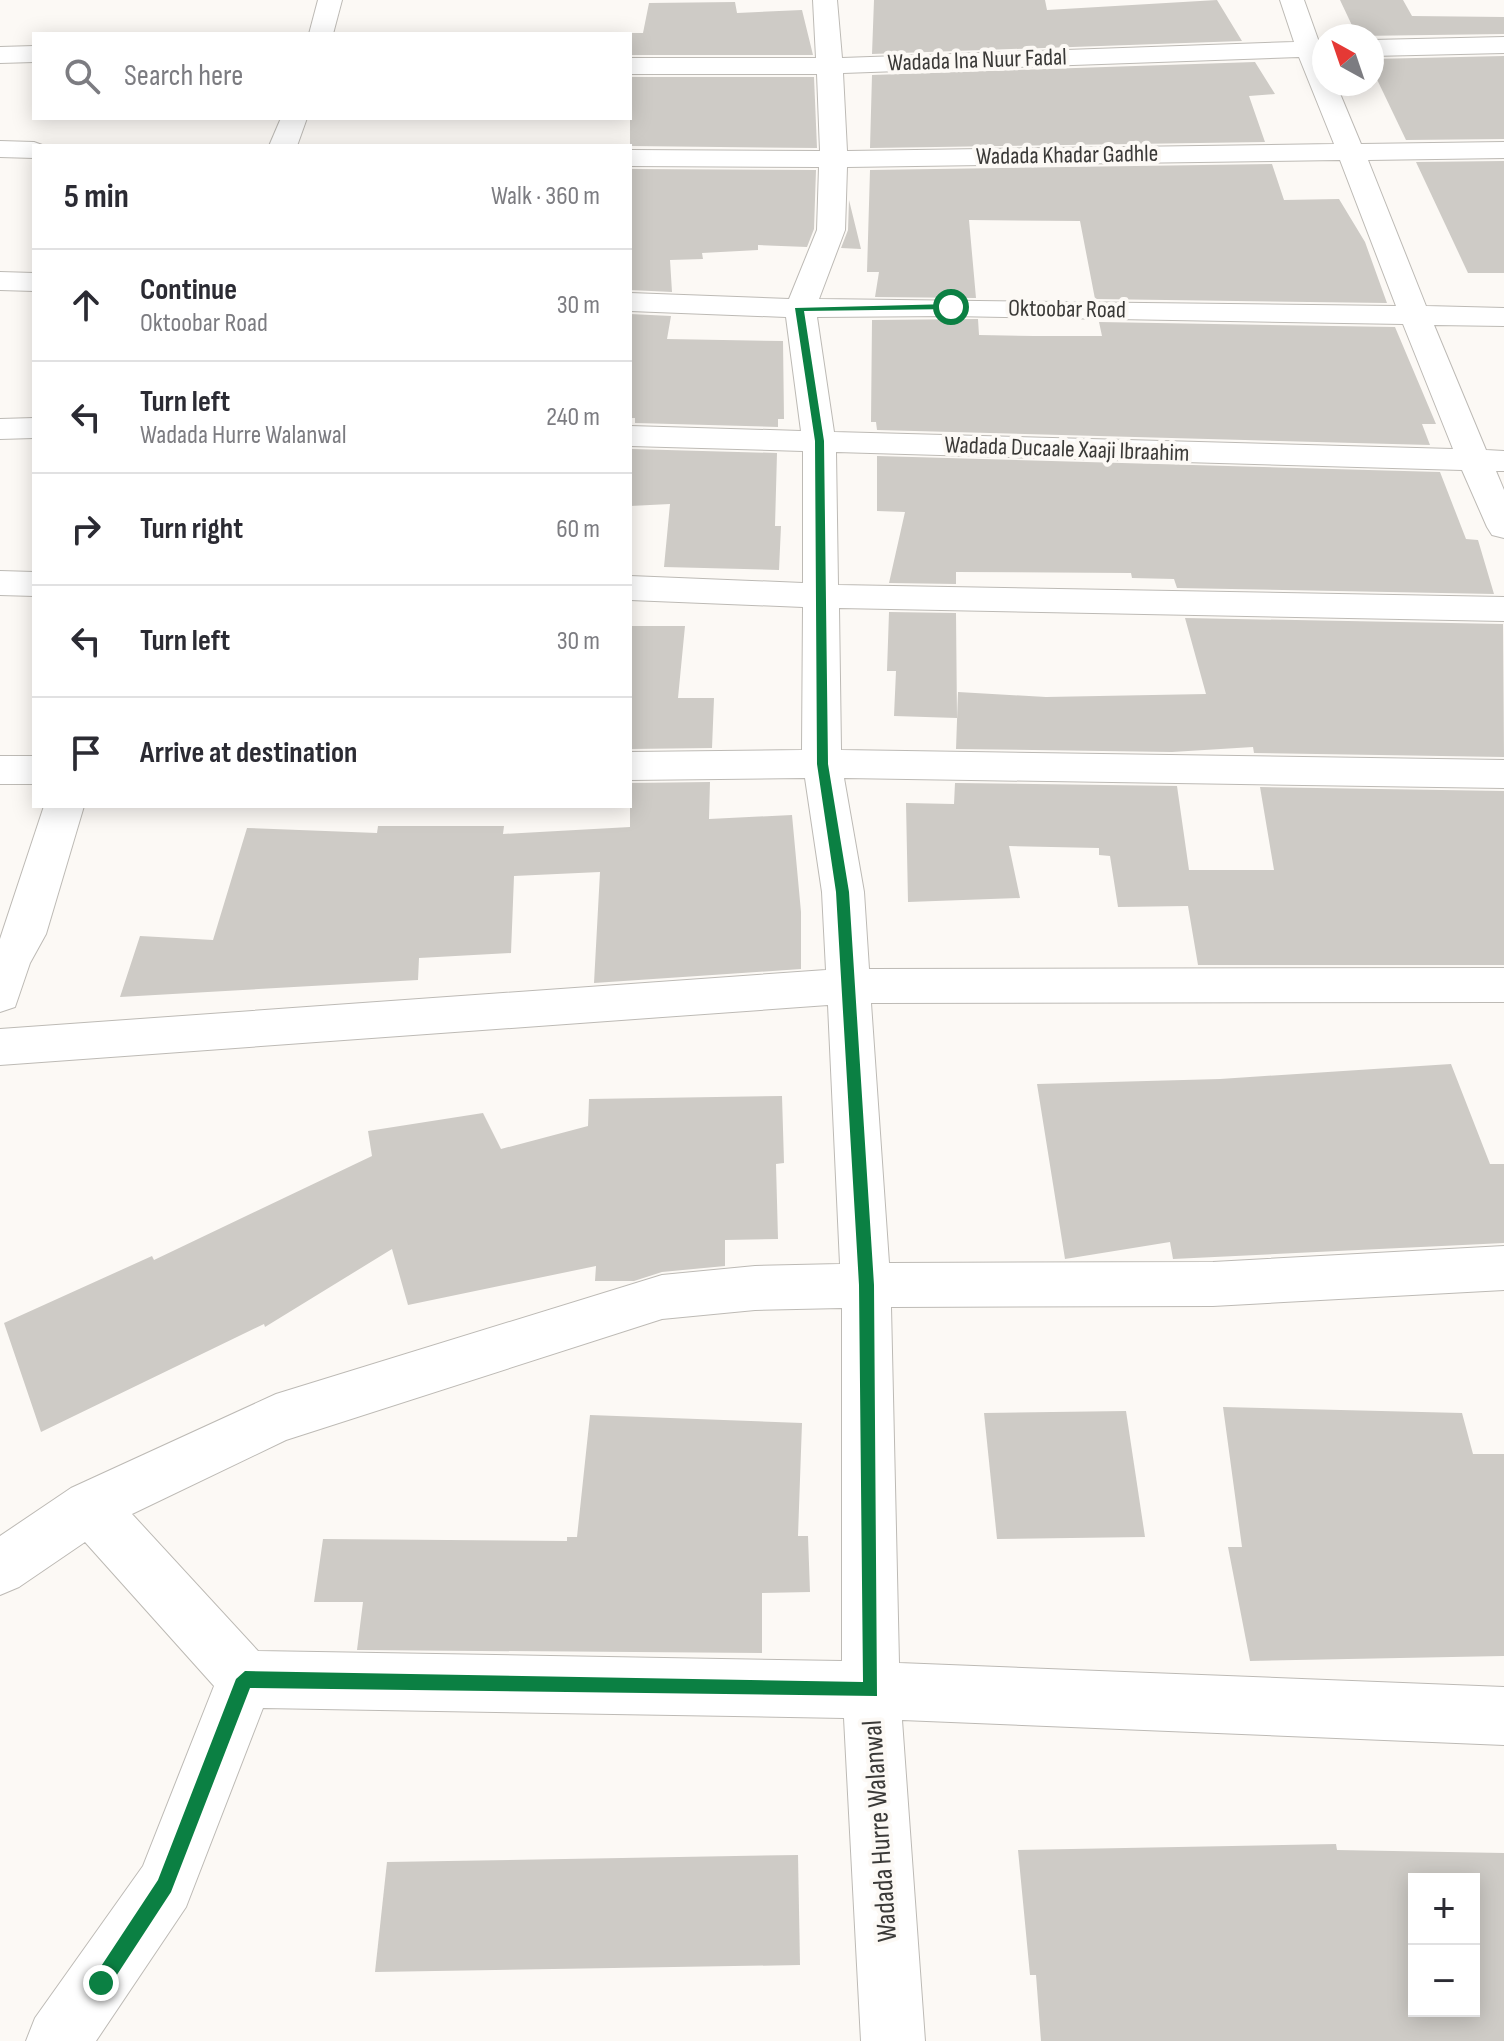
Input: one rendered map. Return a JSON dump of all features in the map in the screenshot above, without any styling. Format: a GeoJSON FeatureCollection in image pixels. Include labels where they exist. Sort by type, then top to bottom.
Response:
{"type":"FeatureCollection","features":[{"type":"Feature","properties":{"kind":"street"},"geometry":{"type":"LineString","coordinates":[[322,32],[330,0]]}},
{"type":"Feature","properties":{"kind":"street","name":"Wadada Hurre Walanwal"},"geometry":{"type":"LineString","coordinates":[[825,0],[833,159],[831,230],[800,308],[819,441],[822,764],[843,892],[866,1285],[871,1690],[893,2041]]}},
{"type":"Feature","properties":{"kind":"street"},"geometry":{"type":"LineString","coordinates":[[1292,0],[1312,43]]}},
{"type":"Feature","properties":{"kind":"street"},"geometry":{"type":"LineString","coordinates":[[1384,48],[1504,45]]}},
{"type":"Feature","properties":{"kind":"street","name":"Wadada Ina Nuur Fadal"},"geometry":{"type":"LineString","coordinates":[[632,66],[829,66],[1312,49]]}},
{"type":"Feature","properties":{"kind":"street"},"geometry":{"type":"LineString","coordinates":[[0,55],[32,54]]}},
{"type":"Feature","properties":{"kind":"street"},"geometry":{"type":"LineString","coordinates":[[1332,96],[1415,317],[1489,462],[1504,527]]}},
{"type":"Feature","properties":{"kind":"street"},"geometry":{"type":"LineString","coordinates":[[284,144],[293,120]]}},
{"type":"Feature","properties":{"kind":"street"},"geometry":{"type":"LineString","coordinates":[[0,149],[32,150]]}},
{"type":"Feature","properties":{"kind":"street","name":"Wadada Khadar Gadhle"},"geometry":{"type":"LineString","coordinates":[[632,158],[833,159],[1504,150]]}},
{"type":"Feature","properties":{"kind":"street"},"geometry":{"type":"LineString","coordinates":[[0,281],[32,282]]}},
{"type":"Feature","properties":{"kind":"street","name":"Oktoobar Road"},"geometry":{"type":"LineString","coordinates":[[632,302],[800,308],[951,307],[1504,317]]}},
{"type":"Feature","properties":{"kind":"street"},"geometry":{"type":"LineString","coordinates":[[0,429],[32,428]]}},
{"type":"Feature","properties":{"kind":"street","name":"Wadada Ducaale Xaaji Ibraahim"},"geometry":{"type":"LineString","coordinates":[[632,436],[1489,462]]}},
{"type":"Feature","properties":{"kind":"street"},"geometry":{"type":"LineString","coordinates":[[0,583],[32,584]]}},
{"type":"Feature","properties":{"kind":"street"},"geometry":{"type":"LineString","coordinates":[[632,588],[820,596],[1504,609]]}},
{"type":"Feature","properties":{"kind":"street"},"geometry":{"type":"LineString","coordinates":[[632,766],[822,764],[1504,774]]}},
{"type":"Feature","properties":{"kind":"street"},"geometry":{"type":"LineString","coordinates":[[0,770],[32,770]]}},
{"type":"Feature","properties":{"kind":"street"},"geometry":{"type":"LineString","coordinates":[[0,995],[9,961],[25,934],[63,808]]}},
{"type":"Feature","properties":{"kind":"street"},"geometry":{"type":"LineString","coordinates":[[0,1047],[848,986],[1504,985]]}},
{"type":"Feature","properties":{"kind":"street"},"geometry":{"type":"LineString","coordinates":[[0,1568],[90,1507],[276,1419],[662,1297],[755,1288],[866,1285],[1213,1284],[1504,1268]]}},
{"type":"Feature","properties":{"kind":"street"},"geometry":{"type":"LineString","coordinates":[[90,1507],[245,1679],[871,1690],[1504,1716]]}},
{"type":"Feature","properties":{"kind":"street"},"geometry":{"type":"LineString","coordinates":[[58,2041],[165,1886],[245,1679]]}},
{"type":"Feature","properties":{"kind":"building"},"geometry":{"type":"Polygon","coordinates":[[[874,0],[1045,0],[1047,10],[1217,0],[1242,41],[872,54],[874,0]]]}},
{"type":"Feature","properties":{"kind":"building"},"geometry":{"type":"Polygon","coordinates":[[[1340,0],[1403,0],[1412,16],[1504,17],[1504,34],[1384,36],[1384,24],[1351,24],[1340,0]]]}},
{"type":"Feature","properties":{"kind":"building"},"geometry":{"type":"Polygon","coordinates":[[[735,2],[737,13],[802,10],[813,55],[632,55],[632,33],[643,33],[649,3],[735,2]]]}},
{"type":"Feature","properties":{"kind":"building"},"geometry":{"type":"Polygon","coordinates":[[[1504,56],[1504,139],[1406,140],[1384,94],[1384,59],[1504,56]]]}},
{"type":"Feature","properties":{"kind":"building"},"geometry":{"type":"Polygon","coordinates":[[[1255,62],[1275,94],[1249,96],[1265,142],[870,148],[872,75],[1255,62]]]}},
{"type":"Feature","properties":{"kind":"building"},"geometry":{"type":"Polygon","coordinates":[[[632,77],[814,77],[817,148],[630,144],[632,77]]]}},
{"type":"Feature","properties":{"kind":"building"},"geometry":{"type":"Polygon","coordinates":[[[1504,161],[1504,273],[1468,273],[1416,162],[1504,161]]]}},
{"type":"Feature","properties":{"kind":"building"},"geometry":{"type":"Polygon","coordinates":[[[1272,164],[1284,200],[1339,199],[1365,242],[1387,303],[1095,299],[1080,221],[969,220],[976,298],[875,297],[879,272],[867,272],[870,170],[1272,164]]]}},
{"type":"Feature","properties":{"kind":"building"},"geometry":{"type":"Polygon","coordinates":[[[632,169],[816,170],[814,229],[807,247],[758,245],[758,250],[702,253],[703,259],[670,260],[672,292],[632,290],[632,169]]]}},
{"type":"Feature","properties":{"kind":"building"},"geometry":{"type":"Polygon","coordinates":[[[849,200],[861,249],[841,248],[848,230],[849,200]]]}},
{"type":"Feature","properties":{"kind":"building"},"geometry":{"type":"Polygon","coordinates":[[[632,314],[671,316],[667,339],[783,341],[784,419],[778,419],[778,427],[635,423],[635,418],[632,418],[632,314]]]}},
{"type":"Feature","properties":{"kind":"building"},"geometry":{"type":"Polygon","coordinates":[[[978,319],[979,335],[1102,336],[1099,322],[1395,327],[1436,424],[1422,424],[1430,445],[877,430],[876,422],[871,422],[872,320],[978,319]]]}},
{"type":"Feature","properties":{"kind":"building"},"geometry":{"type":"Polygon","coordinates":[[[632,449],[777,453],[775,526],[781,526],[779,570],[664,567],[670,504],[632,506],[632,449]]]}},
{"type":"Feature","properties":{"kind":"building"},"geometry":{"type":"Polygon","coordinates":[[[877,456],[1440,472],[1466,539],[1478,540],[1494,594],[1177,588],[1174,579],[1132,578],[1131,573],[956,572],[956,584],[889,583],[905,512],[877,511],[877,456]]]}},
{"type":"Feature","properties":{"kind":"building"},"geometry":{"type":"Polygon","coordinates":[[[889,612],[956,613],[957,718],[894,716],[896,671],[887,671],[889,612]]]}},
{"type":"Feature","properties":{"kind":"building"},"geometry":{"type":"Polygon","coordinates":[[[1185,618],[1503,624],[1504,757],[1254,753],[1253,747],[1172,752],[956,749],[958,692],[1046,697],[1206,694],[1185,618]]]}},
{"type":"Feature","properties":{"kind":"building"},"geometry":{"type":"Polygon","coordinates":[[[632,626],[685,626],[678,698],[714,698],[712,748],[632,749],[632,626]]]}},
{"type":"Feature","properties":{"kind":"building"},"geometry":{"type":"Polygon","coordinates":[[[710,782],[709,819],[792,815],[801,912],[801,969],[594,983],[600,872],[514,876],[511,953],[419,958],[418,980],[120,997],[140,936],[213,940],[247,828],[377,833],[378,826],[504,826],[503,834],[630,827],[632,783],[710,782]]]}},
{"type":"Feature","properties":{"kind":"building"},"geometry":{"type":"Polygon","coordinates":[[[955,783],[1177,786],[1189,870],[1274,870],[1260,787],[1504,791],[1504,965],[1198,965],[1188,906],[1118,907],[1110,856],[1099,855],[1099,848],[1009,846],[1020,898],[908,902],[906,803],[954,804],[955,783]]]}},
{"type":"Feature","properties":{"kind":"building"},"geometry":{"type":"Polygon","coordinates":[[[1451,1064],[1490,1164],[1504,1164],[1504,1243],[1173,1259],[1170,1242],[1065,1259],[1037,1084],[1220,1079],[1451,1064]]]}},
{"type":"Feature","properties":{"kind":"building"},"geometry":{"type":"Polygon","coordinates":[[[782,1096],[784,1163],[776,1164],[778,1239],[725,1240],[725,1266],[662,1272],[634,1281],[595,1281],[596,1266],[408,1305],[392,1249],[265,1327],[264,1324],[41,1432],[4,1323],[152,1256],[154,1260],[372,1156],[368,1131],[483,1113],[501,1149],[588,1126],[589,1099],[782,1096]]]}},
{"type":"Feature","properties":{"kind":"building"},"geometry":{"type":"Polygon","coordinates":[[[1223,1407],[1462,1413],[1473,1454],[1504,1454],[1504,1656],[1250,1661],[1228,1547],[1242,1547],[1223,1407]]]}},
{"type":"Feature","properties":{"kind":"building"},"geometry":{"type":"Polygon","coordinates":[[[1126,1411],[1145,1537],[997,1539],[984,1413],[1126,1411]]]}},
{"type":"Feature","properties":{"kind":"building"},"geometry":{"type":"Polygon","coordinates":[[[590,1415],[802,1423],[798,1536],[808,1536],[810,1592],[762,1593],[762,1653],[357,1650],[363,1602],[314,1602],[323,1539],[567,1541],[567,1537],[577,1537],[590,1415]]]}},
{"type":"Feature","properties":{"kind":"building"},"geometry":{"type":"Polygon","coordinates":[[[1336,1844],[1337,1850],[1504,1853],[1504,2041],[1041,2041],[1036,1975],[1030,1975],[1018,1850],[1336,1844]]]}},
{"type":"Feature","properties":{"kind":"building"},"geometry":{"type":"Polygon","coordinates":[[[798,1855],[800,1965],[375,1972],[387,1862],[798,1855]]]}},
{"type":"Feature","properties":{"kind":"route"},"geometry":{"type":"LineString","coordinates":[[101,1983],[165,1886],[245,1679],[871,1690],[866,1285],[843,892],[822,764],[819,441],[800,308],[951,307]]}}]}
